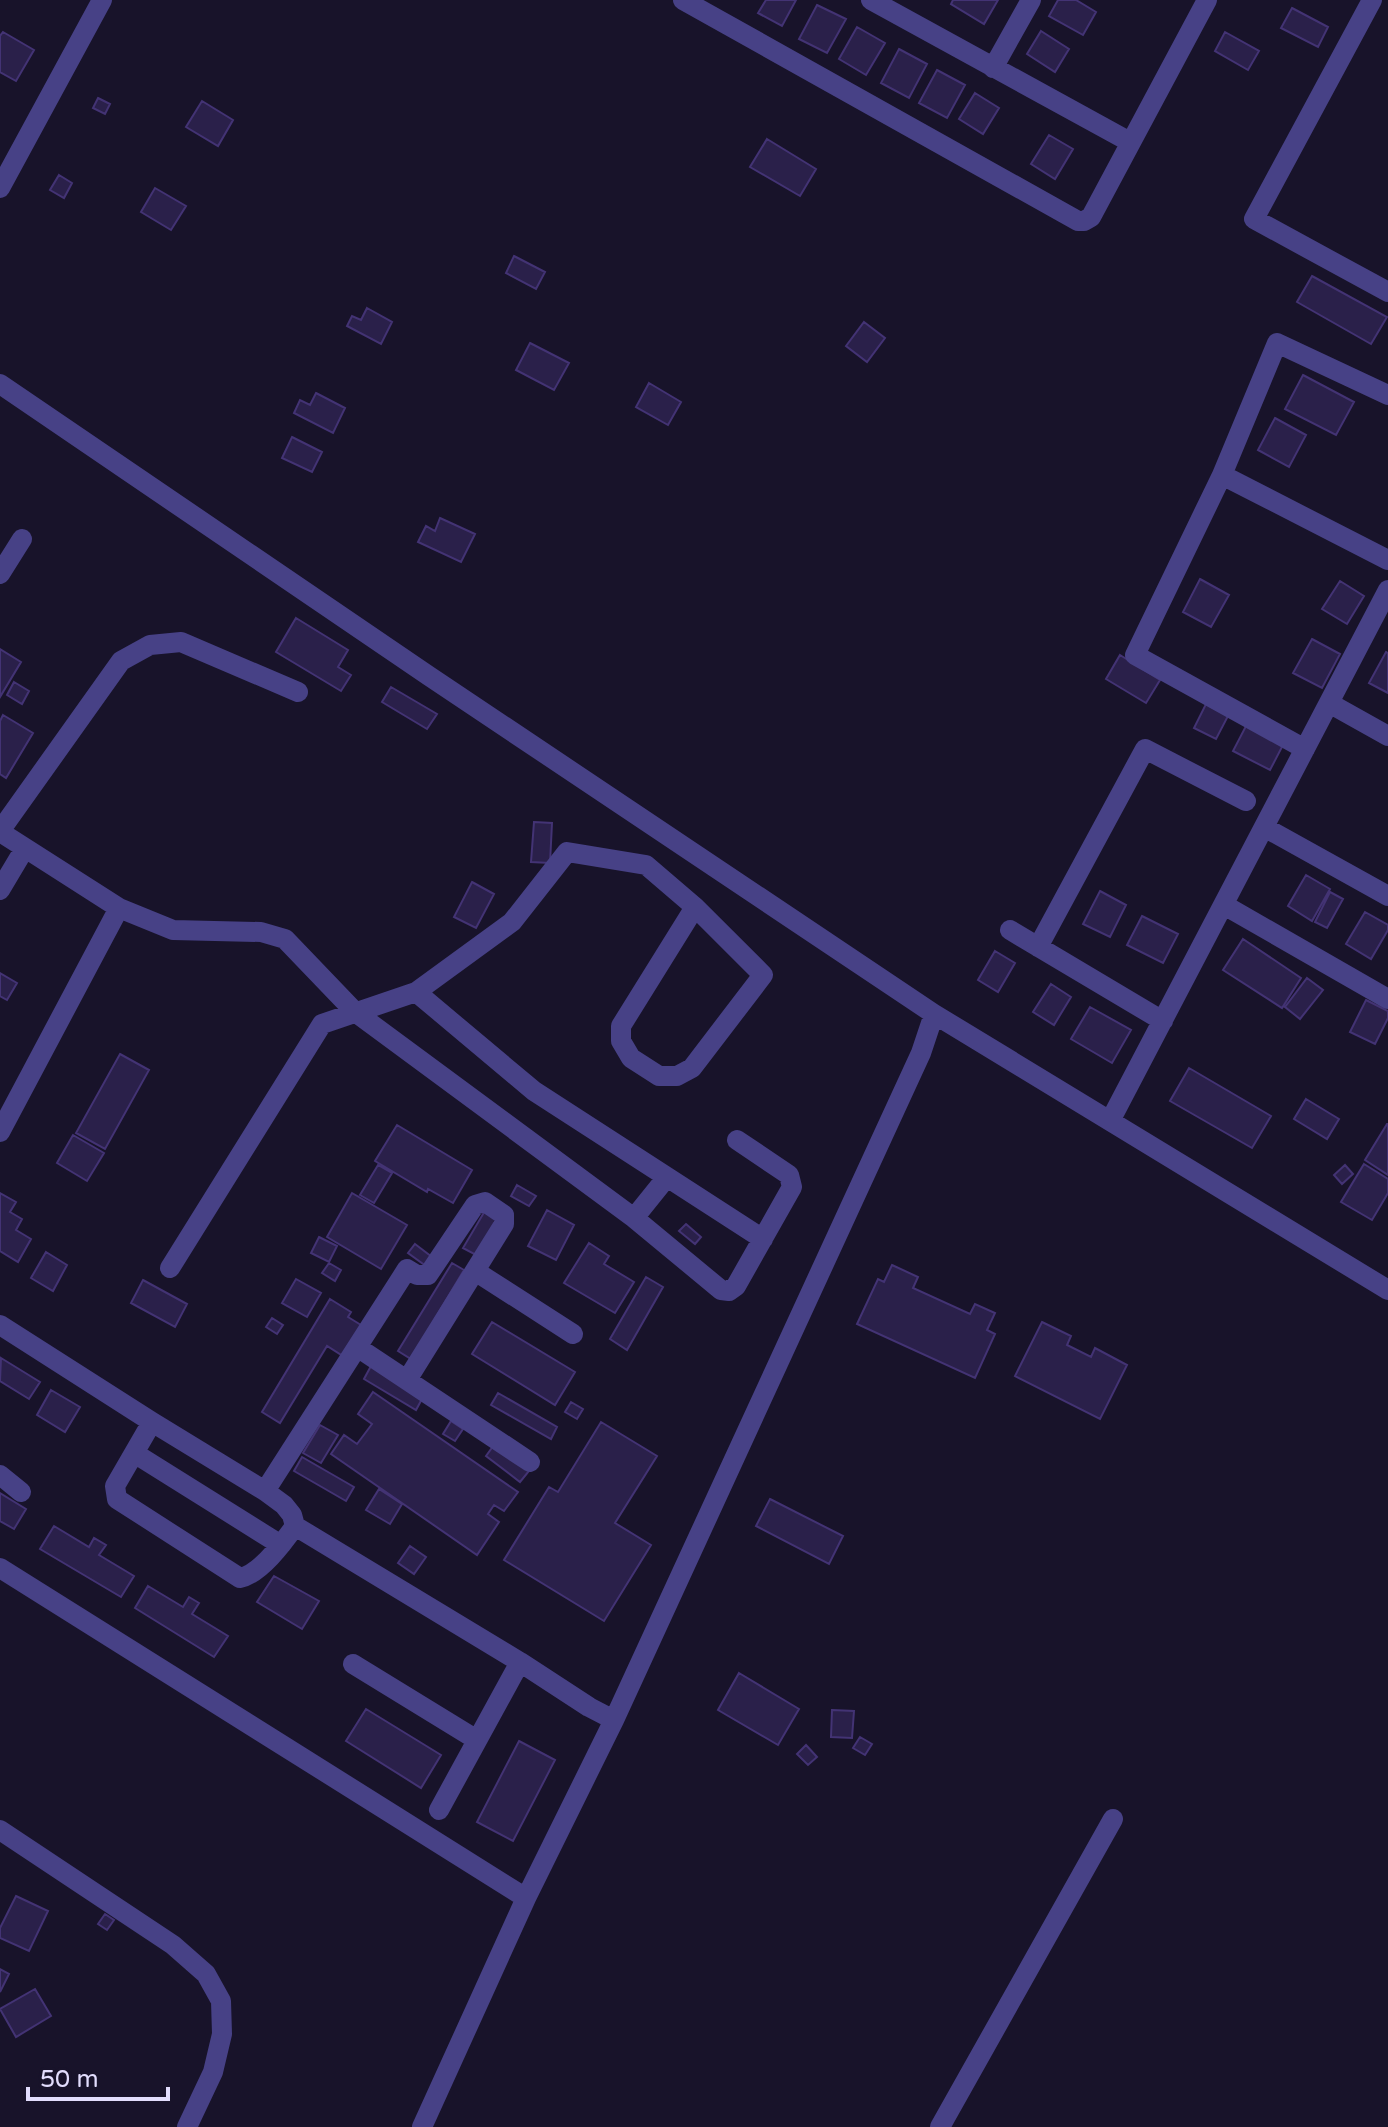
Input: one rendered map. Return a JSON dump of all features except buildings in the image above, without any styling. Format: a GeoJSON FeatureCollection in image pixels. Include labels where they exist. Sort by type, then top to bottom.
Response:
{"type":"FeatureCollection","features":[{"type":"Feature","properties":{"kind":"street"},"geometry":{"type":"LineString","coordinates":[[0,188],[102,0]]}},
{"type":"Feature","properties":{"kind":"street"},"geometry":{"type":"LineString","coordinates":[[683,0],[1078,221],[1091,217],[1207,0]]}},
{"type":"Feature","properties":{"kind":"street"},"geometry":{"type":"LineString","coordinates":[[871,0],[1130,142]]}},
{"type":"Feature","properties":{"kind":"street"},"geometry":{"type":"LineString","coordinates":[[993,68],[1031,0]]}},
{"type":"Feature","properties":{"kind":"street"},"geometry":{"type":"LineString","coordinates":[[1372,0],[1254,219],[1387,288]]}},
{"type":"Feature","properties":{"kind":"street"},"geometry":{"type":"LineString","coordinates":[[1305,749],[1135,655],[1222,475],[1277,343],[1388,395]]}},
{"type":"Feature","properties":{"kind":"street"},"geometry":{"type":"LineString","coordinates":[[0,384],[934,1014],[1388,1290]]}},
{"type":"Feature","properties":{"kind":"street"},"geometry":{"type":"LineString","coordinates":[[1222,475],[1388,560]]}},
{"type":"Feature","properties":{"kind":"street"},"geometry":{"type":"LineString","coordinates":[[0,574],[22,539]]}},
{"type":"Feature","properties":{"kind":"street"},"geometry":{"type":"LineString","coordinates":[[1110,1121],[1388,590]]}},
{"type":"Feature","properties":{"kind":"street"},"geometry":{"type":"LineString","coordinates":[[298,692],[181,642],[150,645],[121,661],[0,832],[119,908],[173,930],[261,932],[285,939],[355,1012],[634,1218],[721,1290],[729,1291],[736,1286],[792,1187],[789,1175],[737,1140]]}},
{"type":"Feature","properties":{"kind":"street"},"geometry":{"type":"LineString","coordinates":[[1329,703],[1388,736]]}},
{"type":"Feature","properties":{"kind":"street"},"geometry":{"type":"LineString","coordinates":[[1038,947],[1145,749],[1246,801]]}},
{"type":"Feature","properties":{"kind":"street"},"geometry":{"type":"LineString","coordinates":[[1264,827],[1388,896]]}},
{"type":"Feature","properties":{"kind":"street"},"geometry":{"type":"LineString","coordinates":[[0,890],[25,848]]}},
{"type":"Feature","properties":{"kind":"street"},"geometry":{"type":"LineString","coordinates":[[170,1268],[322,1024],[416,992],[512,922],[567,852],[646,865],[695,907],[763,975],[692,1068],[677,1076],[659,1076],[631,1058],[621,1041],[621,1026],[695,907]]}},
{"type":"Feature","properties":{"kind":"street"},"geometry":{"type":"LineString","coordinates":[[1224,905],[1388,999]]}},
{"type":"Feature","properties":{"kind":"street"},"geometry":{"type":"LineString","coordinates":[[0,1132],[119,908]]}},
{"type":"Feature","properties":{"kind":"street"},"geometry":{"type":"LineString","coordinates":[[1010,930],[1163,1021]]}},
{"type":"Feature","properties":{"kind":"street"},"geometry":{"type":"LineString","coordinates":[[416,992],[534,1091],[763,1239]]}},
{"type":"Feature","properties":{"kind":"street"},"geometry":{"type":"LineString","coordinates":[[422,2127],[526,1898],[614,1720],[921,1053],[934,1014]]}},
{"type":"Feature","properties":{"kind":"street"},"geometry":{"type":"LineString","coordinates":[[634,1218],[667,1177]]}},
{"type":"Feature","properties":{"kind":"street"},"geometry":{"type":"LineString","coordinates":[[265,1491],[407,1269],[417,1275],[428,1275],[475,1205],[485,1202],[504,1215],[504,1224],[407,1380]]}},
{"type":"Feature","properties":{"kind":"street"},"geometry":{"type":"LineString","coordinates":[[475,1271],[573,1334]]}},
{"type":"Feature","properties":{"kind":"street"},"geometry":{"type":"LineString","coordinates":[[0,1325],[265,1491],[284,1505],[292,1515],[295,1526],[614,1720]]}},
{"type":"Feature","properties":{"kind":"street"},"geometry":{"type":"LineString","coordinates":[[357,1347],[530,1462]]}},
{"type":"Feature","properties":{"kind":"street"},"geometry":{"type":"LineString","coordinates":[[152,1422],[115,1486],[117,1499],[240,1578],[249,1576],[281,1545],[295,1526]]}},
{"type":"Feature","properties":{"kind":"street"},"geometry":{"type":"LineString","coordinates":[[134,1453],[281,1545]]}},
{"type":"Feature","properties":{"kind":"street"},"geometry":{"type":"LineString","coordinates":[[0,1475],[21,1492]]}},
{"type":"Feature","properties":{"kind":"street"},"geometry":{"type":"LineString","coordinates":[[0,1568],[526,1898]]}},
{"type":"Feature","properties":{"kind":"street"},"geometry":{"type":"LineString","coordinates":[[439,1810],[520,1662]]}},
{"type":"Feature","properties":{"kind":"street"},"geometry":{"type":"LineString","coordinates":[[353,1664],[477,1740]]}},
{"type":"Feature","properties":{"kind":"street"},"geometry":{"type":"LineString","coordinates":[[940,2127],[1113,1819]]}},
{"type":"Feature","properties":{"kind":"street"},"geometry":{"type":"LineString","coordinates":[[0,1830],[173,1945],[206,1974],[221,2001],[222,2034],[213,2072],[187,2127]]}}]}
